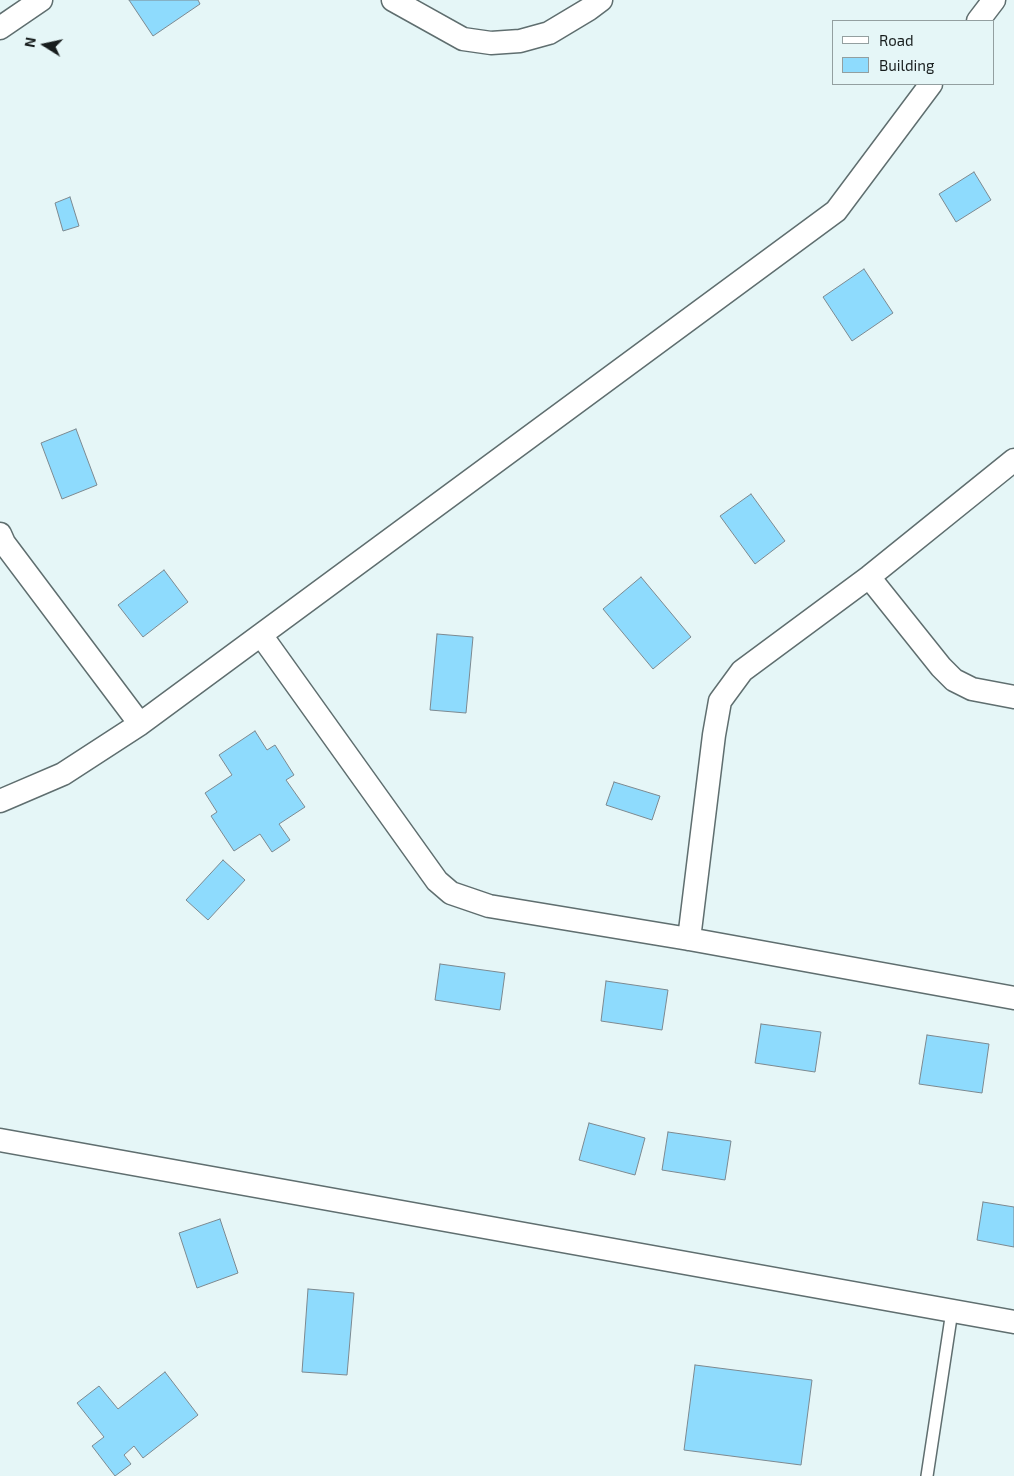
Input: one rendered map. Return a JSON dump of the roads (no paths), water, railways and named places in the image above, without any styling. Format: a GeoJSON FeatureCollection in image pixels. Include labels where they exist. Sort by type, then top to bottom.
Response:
{"type":"FeatureCollection","features":[{"type":"Feature","properties":{"kind":"street"},"geometry":{"type":"LineString","coordinates":[[0,28],[41,0]]}},
{"type":"Feature","properties":{"kind":"street"},"geometry":{"type":"LineString","coordinates":[[393,0],[463,39],[491,43],[520,41],[549,33],[601,0]]}},
{"type":"Feature","properties":{"kind":"street"},"geometry":{"type":"LineString","coordinates":[[979,20],[994,0]]}},
{"type":"Feature","properties":{"kind":"street"},"geometry":{"type":"LineString","coordinates":[[0,801],[63,774],[140,724],[836,211],[930,85]]}},
{"type":"Feature","properties":{"kind":"street"},"geometry":{"type":"LineString","coordinates":[[689,939],[714,734],[720,701],[742,671],[869,577],[1014,460]]}},
{"type":"Feature","properties":{"kind":"street"},"geometry":{"type":"LineString","coordinates":[[0,534],[4,543],[140,724]]}},
{"type":"Feature","properties":{"kind":"street"},"geometry":{"type":"LineString","coordinates":[[869,577],[941,667],[954,680],[972,689],[1014,697]]}},
{"type":"Feature","properties":{"kind":"street"},"geometry":{"type":"LineString","coordinates":[[261,635],[437,881],[451,893],[489,906],[689,939],[1014,998]]}},
{"type":"Feature","properties":{"kind":"street"},"geometry":{"type":"LineString","coordinates":[[0,1140],[1014,1322]]}},
{"type":"Feature","properties":{"kind":"lane"},"geometry":{"type":"LineString","coordinates":[[928,1476],[952,1310]]}}]}
